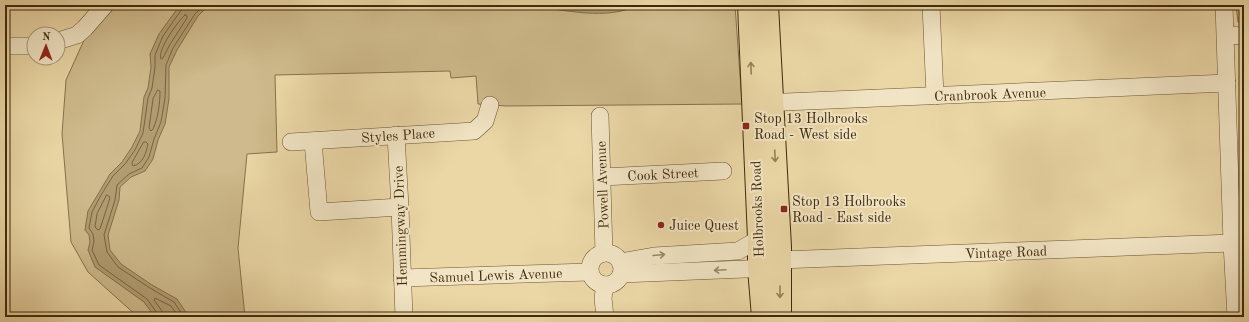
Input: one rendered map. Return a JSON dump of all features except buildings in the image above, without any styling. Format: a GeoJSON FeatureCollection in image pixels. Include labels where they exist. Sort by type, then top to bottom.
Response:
{"type":"FeatureCollection","features":[{"type":"Feature","properties":{"kind":"main road","name":"Holbrooks Road"},"geometry":{"type":"LineString","coordinates":[[749,5],[763,103],[780,264],[780,317]]}},
{"type":"Feature","properties":{"kind":"main road","name":"Holbrooks Road"},"geometry":{"type":"LineString","coordinates":[[762,317],[759,239],[767,5]]}},
{"type":"Feature","properties":{"kind":"street"},"geometry":{"type":"LineString","coordinates":[[66,38],[77,35],[105,5]]}},
{"type":"Feature","properties":{"kind":"street"},"geometry":{"type":"LineString","coordinates":[[931,5],[935,96]]}},
{"type":"Feature","properties":{"kind":"street"},"geometry":{"type":"LineString","coordinates":[[1224,5],[1236,317]]}},
{"type":"Feature","properties":{"kind":"street"},"geometry":{"type":"LineString","coordinates":[[1226,35],[1244,36]]}},
{"type":"Feature","properties":{"kind":"street"},"geometry":{"type":"LineString","coordinates":[[5,46],[26,46]]}},
{"type":"Feature","properties":{"kind":"street","name":"Cranbrook Avenue"},"geometry":{"type":"LineString","coordinates":[[763,103],[1227,84]]}},
{"type":"Feature","properties":{"kind":"street","name":"Styles Place"},"geometry":{"type":"LineString","coordinates":[[291,142],[474,131],[485,121],[490,105]]}},
{"type":"Feature","properties":{"kind":"street","name":"Powell Avenue"},"geometry":{"type":"LineString","coordinates":[[600,116],[604,253]]}},
{"type":"Feature","properties":{"kind":"street","name":"Hemmingway Drive"},"geometry":{"type":"LineString","coordinates":[[396,135],[404,317]]}},
{"type":"Feature","properties":{"kind":"street"},"geometry":{"type":"LineString","coordinates":[[313,141],[319,212],[400,207]]}},
{"type":"Feature","properties":{"kind":"street","name":"Cook Street"},"geometry":{"type":"LineString","coordinates":[[602,177],[723,171]]}},
{"type":"Feature","properties":{"kind":"street"},"geometry":{"type":"LineString","coordinates":[[621,268],[613,255],[604,253],[599,254],[591,261],[589,266],[591,277],[595,281],[605,285],[615,283],[621,268],[654,256],[738,251],[759,239]]}},
{"type":"Feature","properties":{"kind":"street","name":"Vintage Road"},"geometry":{"type":"LineString","coordinates":[[780,264],[1232,243]]}},
{"type":"Feature","properties":{"kind":"street"},"geometry":{"type":"LineString","coordinates":[[621,268],[759,268],[780,264]]}},
{"type":"Feature","properties":{"kind":"street","name":"Samuel Lewis Avenue"},"geometry":{"type":"LineString","coordinates":[[402,278],[590,272]]}},
{"type":"Feature","properties":{"kind":"street"},"geometry":{"type":"LineString","coordinates":[[605,285],[603,298],[605,317]]}},
{"type":"Feature","properties":{"kind":"shaded area"},"geometry":{"type":"Polygon","coordinates":[[[117,5],[735,5],[742,104],[506,106],[478,104],[476,76],[451,78],[450,71],[275,75],[277,152],[247,154],[238,248],[245,317],[138,317],[88,272],[71,242],[62,134],[66,80],[85,38],[117,5]]]}},
{"type":"Feature","properties":{"kind":"shaded area"},"geometry":{"type":"Polygon","coordinates":[[[1236,5],[1244,5],[1244,23],[1238,22],[1236,5]]]}},
{"type":"Feature","properties":{"kind":"water"},"geometry":{"type":"Polygon","coordinates":[[[180,5],[209,5],[198,16],[177,50],[169,67],[169,99],[165,124],[158,140],[153,159],[145,171],[131,177],[120,187],[119,200],[108,235],[110,250],[121,264],[152,285],[177,299],[189,317],[155,317],[144,302],[95,267],[88,250],[90,242],[89,235],[85,230],[88,211],[110,174],[122,162],[132,147],[140,131],[144,97],[148,88],[151,67],[150,54],[159,34],[180,5]]]}},
{"type":"Feature","properties":{"kind":"water"},"geometry":{"type":"Polygon","coordinates":[[[532,5],[636,5],[626,10],[585,13],[532,5]]]}},
{"type":"Feature","properties":{"kind":"place","name":"Stop 13 Holbrooks Road - West side"},"geometry":{"type":"Point","coordinates":[746,126]}},
{"type":"Feature","properties":{"kind":"place","name":"Stop 13 Holbrooks Road - East side"},"geometry":{"type":"Point","coordinates":[784,209]}},
{"type":"Feature","properties":{"kind":"place","name":"Juice Quest"},"geometry":{"type":"Point","coordinates":[661,225]}}]}
